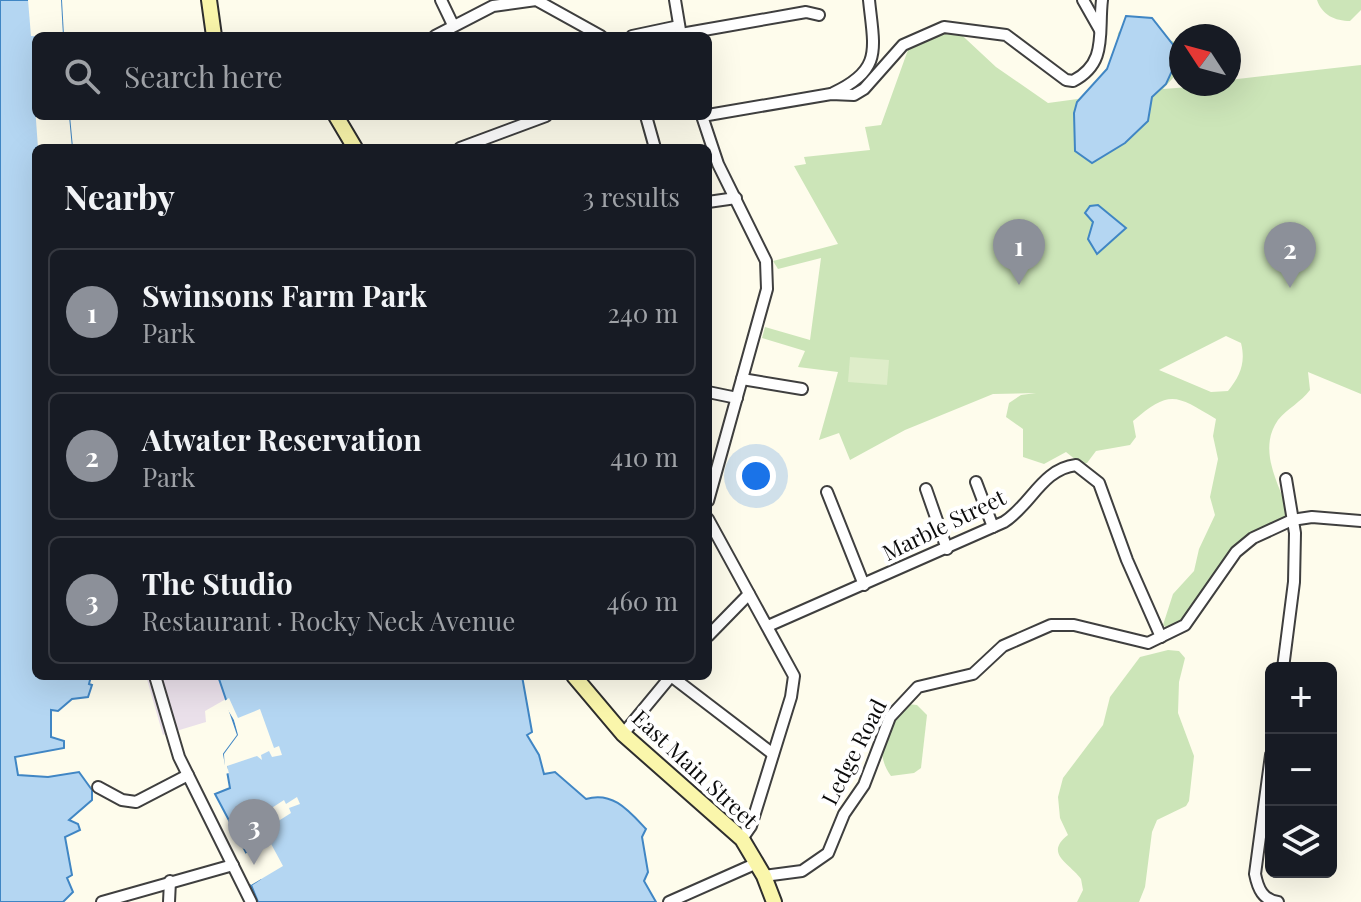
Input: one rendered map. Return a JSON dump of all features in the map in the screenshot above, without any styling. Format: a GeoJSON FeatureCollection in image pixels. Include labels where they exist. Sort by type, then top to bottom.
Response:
{"type":"FeatureCollection","features":[{"type":"Feature","properties":{"kind":"main road"},"geometry":{"type":"LineString","coordinates":[[209,0],[213,32]]}},
{"type":"Feature","properties":{"kind":"main road"},"geometry":{"type":"LineString","coordinates":[[338,120],[353,144]]}},
{"type":"Feature","properties":{"kind":"main road","name":"East Main Street"},"geometry":{"type":"LineString","coordinates":[[577,680],[623,734],[742,839],[761,870],[774,902]]}},
{"type":"Feature","properties":{"kind":"street"},"geometry":{"type":"LineString","coordinates":[[441,0],[453,25]]}},
{"type":"Feature","properties":{"kind":"street"},"geometry":{"type":"LineString","coordinates":[[442,32],[493,6],[536,0],[594,32]]}},
{"type":"Feature","properties":{"kind":"street"},"geometry":{"type":"LineString","coordinates":[[675,0],[680,32],[806,12],[819,15]]}},
{"type":"Feature","properties":{"kind":"street"},"geometry":{"type":"LineString","coordinates":[[831,94],[861,79],[871,64],[874,55],[869,0]]}},
{"type":"Feature","properties":{"kind":"street"},"geometry":{"type":"LineString","coordinates":[[1083,0],[1101,31]]}},
{"type":"Feature","properties":{"kind":"street"},"geometry":{"type":"LineString","coordinates":[[712,115],[831,94],[854,95],[864,89],[903,45],[944,27],[1006,35],[1066,80],[1073,81],[1096,62],[1102,47],[1102,0]]}},
{"type":"Feature","properties":{"kind":"street"},"geometry":{"type":"LineString","coordinates":[[471,144],[535,120]]}},
{"type":"Feature","properties":{"kind":"street"},"geometry":{"type":"LineString","coordinates":[[647,120],[654,144]]}},
{"type":"Feature","properties":{"kind":"street"},"geometry":{"type":"LineString","coordinates":[[705,120],[711,144]]}},
{"type":"Feature","properties":{"kind":"street"},"geometry":{"type":"LineString","coordinates":[[712,149],[768,273],[767,289],[712,487]]}},
{"type":"Feature","properties":{"kind":"street"},"geometry":{"type":"LineString","coordinates":[[712,201],[736,198]]}},
{"type":"Feature","properties":{"kind":"street"},"geometry":{"type":"LineString","coordinates":[[742,379],[802,389]]}},
{"type":"Feature","properties":{"kind":"street"},"geometry":{"type":"LineString","coordinates":[[712,393],[737,398]]}},
{"type":"Feature","properties":{"kind":"street","name":"Marble Street"},"geometry":{"type":"LineString","coordinates":[[768,626],[993,527],[1023,507],[1044,479],[1056,470],[1076,465],[1084,468],[1099,483],[1127,560],[1161,637]]}},
{"type":"Feature","properties":{"kind":"street"},"geometry":{"type":"LineString","coordinates":[[1284,662],[1294,582],[1292,520],[1286,479]]}},
{"type":"Feature","properties":{"kind":"street"},"geometry":{"type":"LineString","coordinates":[[976,482],[993,527]]}},
{"type":"Feature","properties":{"kind":"street"},"geometry":{"type":"LineString","coordinates":[[926,489],[947,549]]}},
{"type":"Feature","properties":{"kind":"street"},"geometry":{"type":"LineString","coordinates":[[827,492],[864,585]]}},
{"type":"Feature","properties":{"kind":"street"},"geometry":{"type":"LineString","coordinates":[[1161,637],[1192,617],[1242,545],[1292,520],[1312,517],[1361,521]]}},
{"type":"Feature","properties":{"kind":"street"},"geometry":{"type":"LineString","coordinates":[[712,526],[794,676],[751,826],[742,839]]}},
{"type":"Feature","properties":{"kind":"street"},"geometry":{"type":"LineString","coordinates":[[712,632],[749,594]]}},
{"type":"Feature","properties":{"kind":"street","name":"Ledge Road"},"geometry":{"type":"LineString","coordinates":[[669,902],[682,894],[761,870],[802,871],[828,853],[848,807],[864,785],[890,717],[918,687],[973,674],[1003,646],[1051,625],[1074,625],[1148,643],[1161,637]]}},
{"type":"Feature","properties":{"kind":"street"},"geometry":{"type":"LineString","coordinates":[[156,680],[171,736],[251,902]]}},
{"type":"Feature","properties":{"kind":"street"},"geometry":{"type":"LineString","coordinates":[[623,734],[668,680]]}},
{"type":"Feature","properties":{"kind":"street"},"geometry":{"type":"LineString","coordinates":[[676,680],[773,754]]}},
{"type":"Feature","properties":{"kind":"street"},"geometry":{"type":"LineString","coordinates":[[98,787],[122,800],[136,802],[188,775]]}},
{"type":"Feature","properties":{"kind":"street"},"geometry":{"type":"LineString","coordinates":[[1265,800],[1255,874],[1258,887],[1265,897],[1278,902]]}},
{"type":"Feature","properties":{"kind":"street"},"geometry":{"type":"LineString","coordinates":[[102,902],[233,865]]}},
{"type":"Feature","properties":{"kind":"street"},"geometry":{"type":"LineString","coordinates":[[169,902],[170,881]]}},
{"type":"Feature","properties":{"kind":"shaded area"},"geometry":{"type":"Polygon","coordinates":[[[147,680],[239,680],[226,699],[205,711],[206,722],[163,735],[147,680]]]}},
{"type":"Feature","properties":{"kind":"green space"},"geometry":{"type":"Polygon","coordinates":[[[1317,0],[1361,0],[1361,10],[1350,21],[1339,20],[1326,13],[1317,0]]]}},
{"type":"Feature","properties":{"kind":"green space"},"geometry":{"type":"Polygon","coordinates":[[[1125,25],[1169,40],[1169,82],[1163,89],[1169,89],[1169,96],[1241,96],[1241,79],[1361,65],[1361,394],[1308,372],[1310,390],[1278,420],[1269,443],[1272,468],[1290,515],[1241,541],[1190,616],[1169,630],[1163,625],[1173,594],[1194,571],[1199,549],[1215,515],[1210,497],[1218,459],[1213,436],[1216,419],[1182,401],[1165,400],[1133,421],[1136,437],[1130,445],[1096,451],[1087,463],[1081,464],[1066,452],[1044,464],[1023,457],[1023,429],[1006,417],[1009,403],[1021,395],[1036,393],[993,394],[905,430],[850,460],[839,433],[819,440],[838,372],[798,367],[805,351],[762,338],[765,327],[810,340],[821,258],[778,269],[773,261],[838,244],[794,166],[806,164],[804,157],[870,150],[865,127],[881,125],[909,47],[952,26],[996,67],[1048,103],[1085,98],[1116,55],[1118,33],[1125,25]],[[1226,336],[1159,370],[1211,392],[1228,391],[1241,369],[1241,343],[1226,336]]]}},
{"type":"Feature","properties":{"kind":"green space"},"geometry":{"type":"Polygon","coordinates":[[[850,357],[889,360],[887,385],[848,382],[850,357]]]}},
{"type":"Feature","properties":{"kind":"green space"},"geometry":{"type":"Polygon","coordinates":[[[1168,650],[1179,651],[1185,658],[1179,682],[1178,713],[1194,756],[1189,801],[1186,806],[1157,820],[1152,832],[1145,887],[1139,902],[1077,902],[1083,890],[1081,879],[1058,853],[1061,842],[1068,835],[1060,818],[1058,797],[1063,778],[1103,725],[1110,697],[1140,657],[1168,650]]]}},
{"type":"Feature","properties":{"kind":"green space"},"geometry":{"type":"Polygon","coordinates":[[[908,704],[917,705],[927,715],[921,768],[914,773],[891,776],[882,756],[884,737],[908,704]]]}},
{"type":"Feature","properties":{"kind":"water"},"geometry":{"type":"Polygon","coordinates":[[[0,0],[61,0],[63,32],[32,32],[32,120],[69,120],[72,144],[32,144],[32,680],[90,680],[89,684],[92,685],[88,697],[72,699],[58,711],[51,710],[51,737],[64,741],[64,748],[15,757],[18,775],[48,777],[79,772],[92,790],[92,800],[69,820],[78,824],[80,830],[65,837],[72,875],[67,878],[73,892],[63,902],[0,902],[0,0]]]}},
{"type":"Feature","properties":{"kind":"water"},"geometry":{"type":"Polygon","coordinates":[[[1126,16],[1152,18],[1169,40],[1169,78],[1152,97],[1148,121],[1125,143],[1092,163],[1075,151],[1074,113],[1077,102],[1107,69],[1126,16]]]}},
{"type":"Feature","properties":{"kind":"water"},"geometry":{"type":"Polygon","coordinates":[[[1098,205],[1126,228],[1097,254],[1088,239],[1093,222],[1085,213],[1090,206],[1098,205]]]}},
{"type":"Feature","properties":{"kind":"water"},"geometry":{"type":"Polygon","coordinates":[[[219,680],[523,680],[532,732],[527,735],[539,755],[544,774],[555,772],[586,799],[604,798],[620,804],[646,829],[642,837],[648,872],[644,881],[656,902],[258,902],[251,885],[260,879],[215,794],[230,788],[224,754],[238,735],[219,680]]]}},
{"type":"Feature","properties":{"kind":"pier"},"geometry":{"type":"Polygon","coordinates":[[[28,0],[61,0],[63,32],[32,32],[31,36],[28,0]]]}},
{"type":"Feature","properties":{"kind":"pier"},"geometry":{"type":"Polygon","coordinates":[[[36,120],[69,120],[72,144],[38,144],[36,120]]]}},
{"type":"Feature","properties":{"kind":"pier"},"geometry":{"type":"Polygon","coordinates":[[[229,698],[238,718],[260,709],[274,748],[279,746],[282,755],[272,757],[269,751],[261,755],[262,760],[257,756],[227,766],[229,773],[225,774],[224,754],[238,735],[234,720],[223,702],[229,698]]]}},
{"type":"Feature","properties":{"kind":"pier"},"geometry":{"type":"Polygon","coordinates":[[[297,797],[300,804],[289,808],[291,813],[244,843],[236,831],[284,800],[286,804],[297,797]]]}},
{"type":"Feature","properties":{"kind":"pier"},"geometry":{"type":"Polygon","coordinates":[[[269,840],[283,866],[251,885],[249,882],[255,878],[245,854],[269,840]]]}},
{"type":"Feature","properties":{"kind":"place","name":"Swinsons Farm Park"},"geometry":{"type":"Point","coordinates":[1019,285]}},
{"type":"Feature","properties":{"kind":"place","name":"Atwater Reservation"},"geometry":{"type":"Point","coordinates":[1290,288]}},
{"type":"Feature","properties":{"kind":"place","name":"The Studio"},"geometry":{"type":"Point","coordinates":[254,865]}}]}
